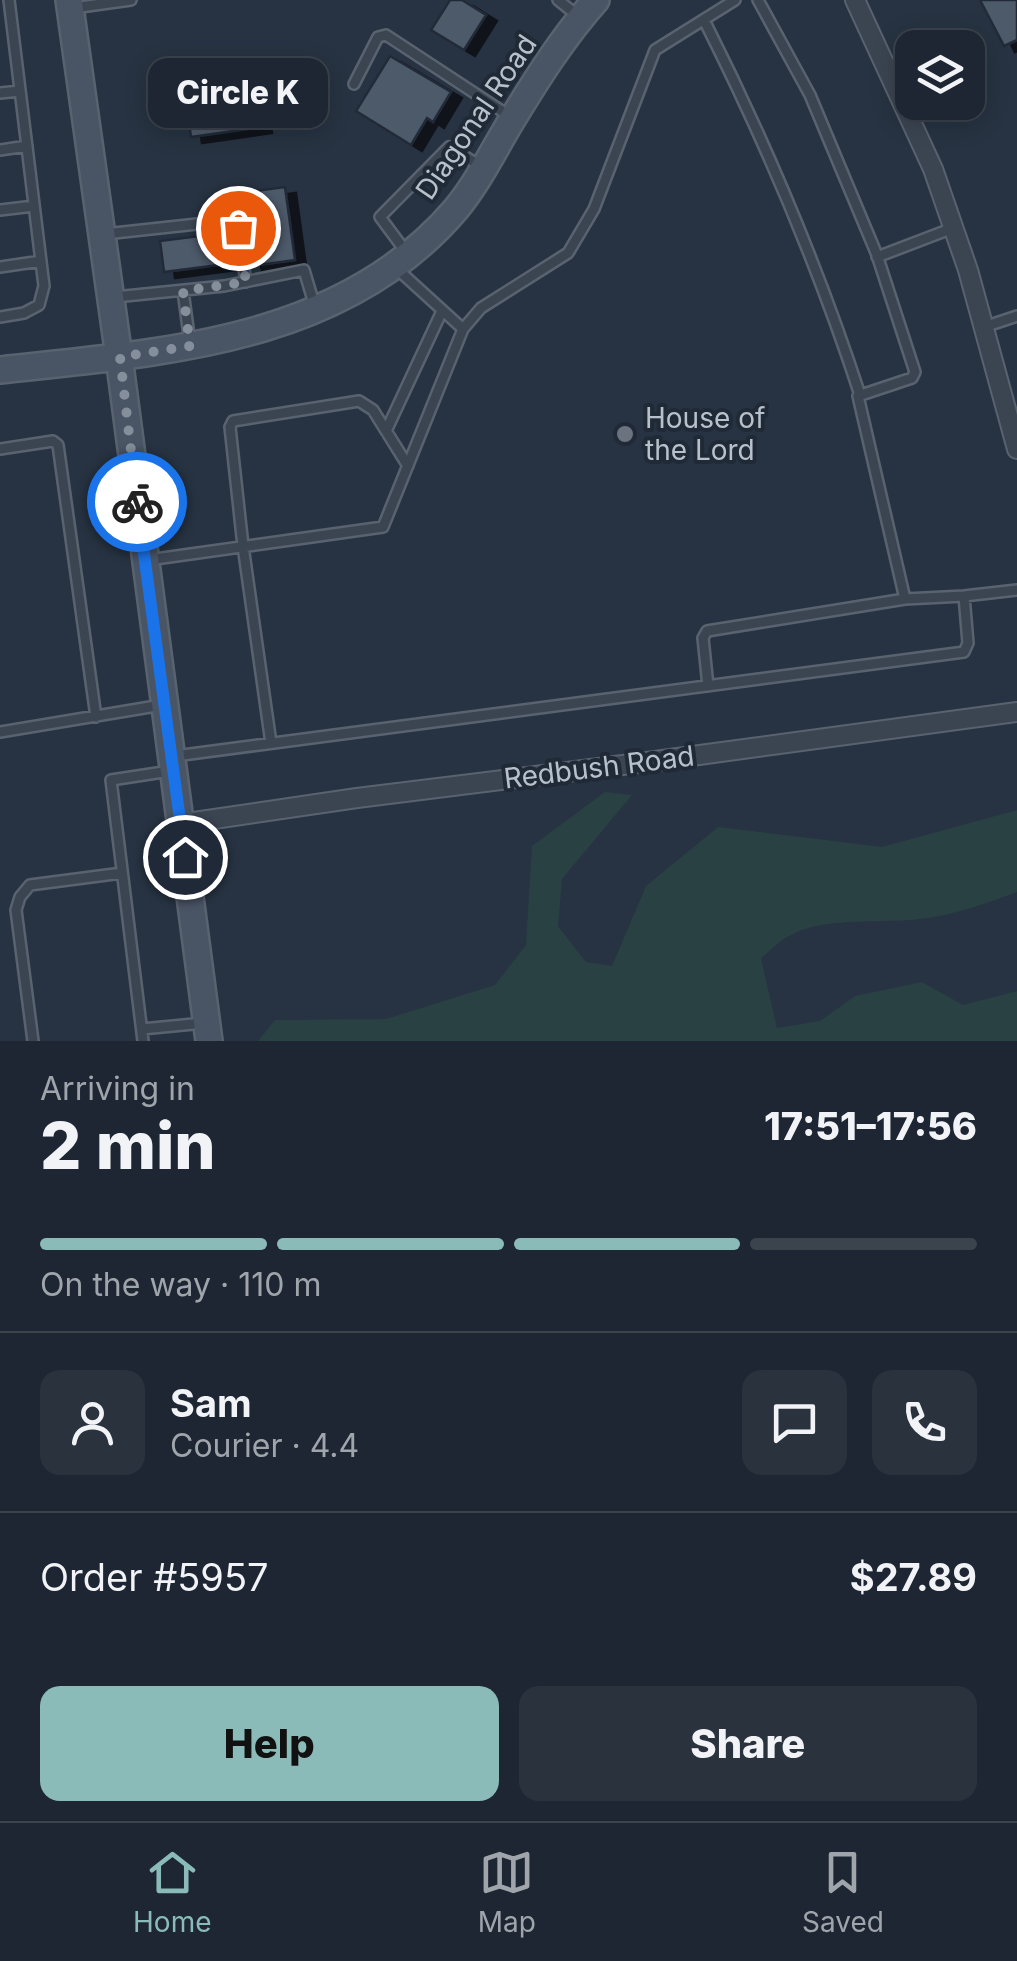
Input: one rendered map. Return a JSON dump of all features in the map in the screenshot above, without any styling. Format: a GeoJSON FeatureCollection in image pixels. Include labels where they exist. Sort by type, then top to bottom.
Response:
{"type":"FeatureCollection","features":[{"type":"Feature","properties":{"kind":"street"},"geometry":{"type":"LineString","coordinates":[[855,0],[933,169],[1016,441]]}},
{"type":"Feature","properties":{"kind":"street"},"geometry":{"type":"LineString","coordinates":[[70,4],[208,1032]]}},
{"type":"Feature","properties":{"kind":"street","name":"Diagonal Road"},"geometry":{"type":"LineString","coordinates":[[0,370],[190,346],[280,324],[361,288],[400,260],[456,208],[588,9]]}},
{"type":"Feature","properties":{"kind":"street","name":"Redbush Road"},"geometry":{"type":"LineString","coordinates":[[180,824],[1017,712]]}},
{"type":"Feature","properties":{"kind":"lane"},"geometry":{"type":"LineString","coordinates":[[0,317],[24,313],[39,305],[44,286],[9,0]]}},
{"type":"Feature","properties":{"kind":"lane"},"geometry":{"type":"LineString","coordinates":[[70,4],[131,0]]}},
{"type":"Feature","properties":{"kind":"lane"},"geometry":{"type":"LineString","coordinates":[[558,0],[588,9]]}},
{"type":"Feature","properties":{"kind":"lane"},"geometry":{"type":"LineString","coordinates":[[145,560],[383,526],[463,329],[481,308],[568,252],[594,209],[655,50],[736,0]]}},
{"type":"Feature","properties":{"kind":"lane"},"geometry":{"type":"LineString","coordinates":[[758,0],[810,95],[877,257],[915,372],[912,378],[860,395]]}},
{"type":"Feature","properties":{"kind":"lane"},"geometry":{"type":"LineString","coordinates":[[704,20],[747,106],[834,314],[860,395],[905,600]]}},
{"type":"Feature","properties":{"kind":"lane"},"geometry":{"type":"LineString","coordinates":[[0,29],[12,27]]}},
{"type":"Feature","properties":{"kind":"lane"},"geometry":{"type":"LineString","coordinates":[[354,84],[378,37],[386,35],[513,119]]}},
{"type":"Feature","properties":{"kind":"lane"},"geometry":{"type":"LineString","coordinates":[[0,93],[20,90]]}},
{"type":"Feature","properties":{"kind":"lane"},"geometry":{"type":"LineString","coordinates":[[0,150],[27,146]]}},
{"type":"Feature","properties":{"kind":"lane"},"geometry":{"type":"LineString","coordinates":[[463,329],[400,260],[380,216],[449,147],[484,168]]}},
{"type":"Feature","properties":{"kind":"lane"},"geometry":{"type":"LineString","coordinates":[[0,210],[34,206]]}},
{"type":"Feature","properties":{"kind":"lane"},"geometry":{"type":"LineString","coordinates":[[102,235],[234,220],[246,282]]}},
{"type":"Feature","properties":{"kind":"lane"},"geometry":{"type":"LineString","coordinates":[[877,257],[953,228]]}},
{"type":"Feature","properties":{"kind":"lane"},"geometry":{"type":"LineString","coordinates":[[0,267],[41,261]]}},
{"type":"Feature","properties":{"kind":"lane"},"geometry":{"type":"LineString","coordinates":[[111,297],[183,291],[304,270],[315,310]]}},
{"type":"Feature","properties":{"kind":"lane"},"geometry":{"type":"LineString","coordinates":[[183,291],[190,346]]}},
{"type":"Feature","properties":{"kind":"lane"},"geometry":{"type":"LineString","coordinates":[[386,431],[442,310]]}},
{"type":"Feature","properties":{"kind":"lane"},"geometry":{"type":"LineString","coordinates":[[984,327],[1017,316]]}},
{"type":"Feature","properties":{"kind":"lane"},"geometry":{"type":"LineString","coordinates":[[271,744],[230,426],[234,421],[359,401],[373,410],[408,466]]}},
{"type":"Feature","properties":{"kind":"lane"},"geometry":{"type":"LineString","coordinates":[[0,449],[53,441],[58,445],[96,716]]}},
{"type":"Feature","properties":{"kind":"lane"},"geometry":{"type":"LineString","coordinates":[[708,686],[703,638],[708,631],[905,600],[1017,590]]}},
{"type":"Feature","properties":{"kind":"lane"},"geometry":{"type":"LineString","coordinates":[[208,1032],[142,1035],[111,780],[172,763],[271,744],[964,652],[968,642],[964,596]]}},
{"type":"Feature","properties":{"kind":"lane"},"geometry":{"type":"LineString","coordinates":[[0,732],[164,705]]}},
{"type":"Feature","properties":{"kind":"lane"},"geometry":{"type":"LineString","coordinates":[[34,1041],[16,910],[20,896],[30,885],[122,873]]}},
{"type":"Feature","properties":{"kind":"green space"},"geometry":{"type":"Polygon","coordinates":[[[605,792],[632,795],[562,879],[558,926],[586,962],[612,966],[646,886],[718,827],[882,847],[1017,810],[1017,892],[928,918],[806,929],[783,940],[761,958],[777,1028],[820,1021],[855,996],[922,982],[963,1005],[1017,991],[1017,1041],[258,1041],[275,1020],[386,1019],[495,985],[526,945],[532,846],[605,792]]]}},
{"type":"Feature","properties":{"kind":"building"},"geometry":{"type":"Polygon","coordinates":[[[450,0],[462,0],[486,15],[464,50],[431,30],[450,0]]]}},
{"type":"Feature","properties":{"kind":"building"},"geometry":{"type":"Polygon","coordinates":[[[980,0],[1017,0],[1017,40],[1004,46],[980,0]]]}},
{"type":"Feature","properties":{"kind":"building"},"geometry":{"type":"Polygon","coordinates":[[[390,56],[451,92],[433,122],[427,118],[411,145],[356,111],[390,56]]]}},
{"type":"Feature","properties":{"kind":"building"},"geometry":{"type":"Polygon","coordinates":[[[251,59],[261,127],[191,137],[181,69],[251,59]]]}},
{"type":"Feature","properties":{"kind":"building"},"geometry":{"type":"Polygon","coordinates":[[[285,187],[295,260],[251,266],[240,193],[285,187]]]}},
{"type":"Feature","properties":{"kind":"building"},"geometry":{"type":"Polygon","coordinates":[[[231,232],[234,263],[164,272],[160,241],[231,232]]]}},
{"type":"Feature","properties":{"kind":"way so far"},"geometry":{"type":"LineString","coordinates":[[137,502],[120,357],[190,346],[183,291],[246,282],[238,228]]}},
{"type":"Feature","properties":{"kind":"place","name":"Circle K"},"geometry":{"type":"Point","coordinates":[238,228]}},
{"type":"Feature","properties":{"kind":"place","name":"House of the Lord"},"geometry":{"type":"Point","coordinates":[625,434]}},
{"type":"Feature","properties":{"kind":"route"},"geometry":{"type":"LineString","coordinates":[[137,502],[185,857]]}}]}
